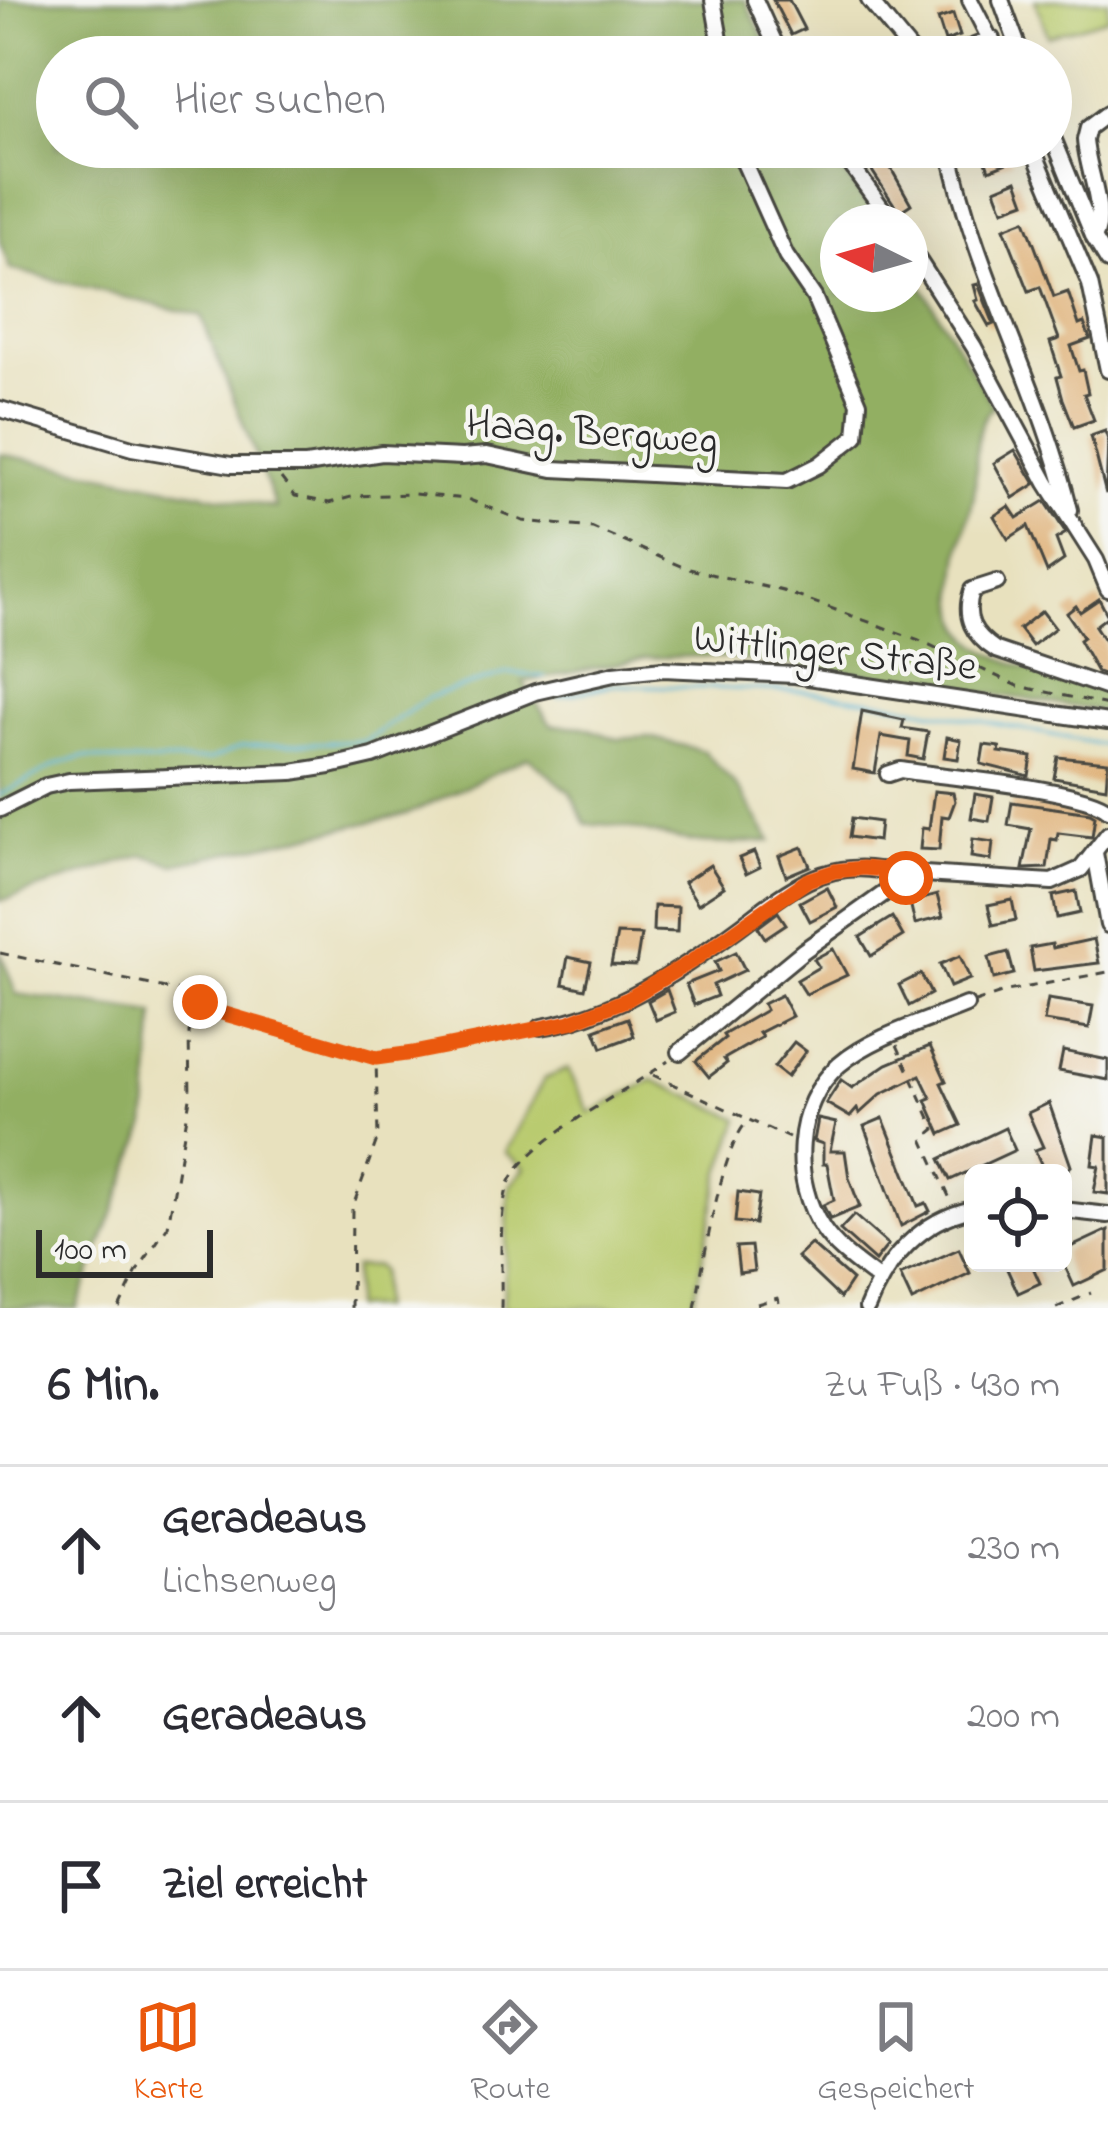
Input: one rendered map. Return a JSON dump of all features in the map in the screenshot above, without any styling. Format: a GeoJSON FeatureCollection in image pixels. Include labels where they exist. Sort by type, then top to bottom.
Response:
{"type":"FeatureCollection","features":[{"type":"Feature","properties":{"kind":"street"},"geometry":{"type":"LineString","coordinates":[[712,0],[719,36]]}},
{"type":"Feature","properties":{"kind":"street"},"geometry":{"type":"LineString","coordinates":[[755,0],[771,36]]}},
{"type":"Feature","properties":{"kind":"street"},"geometry":{"type":"LineString","coordinates":[[869,0],[899,36]]}},
{"type":"Feature","properties":{"kind":"street"},"geometry":{"type":"LineString","coordinates":[[970,0],[990,36]]}},
{"type":"Feature","properties":{"kind":"street"},"geometry":{"type":"LineString","coordinates":[[1001,0],[1014,36]]}},
{"type":"Feature","properties":{"kind":"street"},"geometry":{"type":"LineString","coordinates":[[1094,238],[1104,229],[1106,216],[1085,140],[1088,128],[1108,113]]}},
{"type":"Feature","properties":{"kind":"street","name":"Haag. Bergweg"},"geometry":{"type":"LineString","coordinates":[[0,409],[132,448],[231,465],[306,465],[382,453],[462,458],[487,454],[553,469],[787,481],[819,465],[856,436],[859,403],[814,297],[786,256],[746,168]]}},
{"type":"Feature","properties":{"kind":"street"},"geometry":{"type":"LineString","coordinates":[[853,168],[879,204]]}},
{"type":"Feature","properties":{"kind":"street"},"geometry":{"type":"LineString","coordinates":[[955,168],[973,235],[1047,424],[1073,521]]}},
{"type":"Feature","properties":{"kind":"street"},"geometry":{"type":"LineString","coordinates":[[1041,168],[1090,284],[1108,370]]}},
{"type":"Feature","properties":{"kind":"street"},"geometry":{"type":"LineString","coordinates":[[1065,168],[1108,261]]}},
{"type":"Feature","properties":{"kind":"street"},"geometry":{"type":"LineString","coordinates":[[928,276],[974,347],[1108,589]]}},
{"type":"Feature","properties":{"kind":"street"},"geometry":{"type":"LineString","coordinates":[[997,582],[972,590],[968,602],[968,617],[980,639],[996,650],[1108,688]]}},
{"type":"Feature","properties":{"kind":"street","name":"Wittlinger Straße"},"geometry":{"type":"LineString","coordinates":[[0,809],[46,786],[69,781],[292,772],[330,766],[373,756],[548,688],[663,669],[795,675],[1108,722]]}},
{"type":"Feature","properties":{"kind":"street"},"geometry":{"type":"LineString","coordinates":[[888,774],[900,770],[1063,795],[1102,803],[1108,810]]}},
{"type":"Feature","properties":{"kind":"street"},"geometry":{"type":"LineString","coordinates":[[680,1052],[802,951],[906,878],[924,874],[1052,882],[1082,869],[1108,835]]}},
{"type":"Feature","properties":{"kind":"street"},"geometry":{"type":"LineString","coordinates":[[1095,853],[1108,925]]}},
{"type":"Feature","properties":{"kind":"street"},"geometry":{"type":"LineString","coordinates":[[542,1027],[570,1022],[628,999],[808,880],[863,868],[906,878]]}},
{"type":"Feature","properties":{"kind":"street"},"geometry":{"type":"LineString","coordinates":[[878,1280],[824,1232],[806,1192],[805,1120],[825,1079],[841,1064],[965,1005]]}},
{"type":"Feature","properties":{"kind":"street"},"geometry":{"type":"LineString","coordinates":[[1072,1211],[1108,1216]]}},
{"type":"Feature","properties":{"kind":"street"},"geometry":{"type":"LineString","coordinates":[[867,1308],[878,1280],[899,1250],[927,1227],[964,1212]]}},
{"type":"Feature","properties":{"kind":"path"},"geometry":{"type":"LineString","coordinates":[[264,464],[295,496],[329,503],[355,496],[450,497],[523,521],[593,528],[685,568],[783,591],[919,640],[1018,686],[1108,705]]}},
{"type":"Feature","properties":{"kind":"path"},"geometry":{"type":"LineString","coordinates":[[0,953],[184,992],[200,1002],[203,1011]]}},
{"type":"Feature","properties":{"kind":"path"},"geometry":{"type":"LineString","coordinates":[[965,1005],[1007,991],[1108,972]]}},
{"type":"Feature","properties":{"kind":"path"},"geometry":{"type":"LineString","coordinates":[[119,1308],[168,1226],[190,1098],[189,1033],[193,1020],[203,1011],[376,1058],[542,1027]]}},
{"type":"Feature","properties":{"kind":"path"},"geometry":{"type":"LineString","coordinates":[[893,1036],[935,1129],[923,1138],[956,1214]]}},
{"type":"Feature","properties":{"kind":"path"},"geometry":{"type":"LineString","coordinates":[[501,1308],[504,1205],[514,1175],[574,1119],[680,1052]]}},
{"type":"Feature","properties":{"kind":"path"},"geometry":{"type":"LineString","coordinates":[[351,1308],[352,1209],[378,1137],[376,1058]]}},
{"type":"Feature","properties":{"kind":"path"},"geometry":{"type":"LineString","coordinates":[[651,1074],[802,1143]]}},
{"type":"Feature","properties":{"kind":"path"},"geometry":{"type":"LineString","coordinates":[[695,1308],[724,1174],[738,1131],[749,1120]]}},
{"type":"Feature","properties":{"kind":"path"},"geometry":{"type":"LineString","coordinates":[[1056,1308],[1091,1293]]}},
{"type":"Feature","properties":{"kind":"path"},"geometry":{"type":"LineString","coordinates":[[757,1304],[778,1298],[780,1308]]}},
{"type":"Feature","properties":{"kind":"green space"},"geometry":{"type":"Polygon","coordinates":[[[0,0],[745,0],[763,36],[36,36],[36,168],[841,168],[867,204],[820,204],[820,312],[928,312],[928,296],[993,406],[978,436],[974,494],[959,557],[957,599],[965,630],[975,642],[1009,661],[1108,692],[1108,712],[831,669],[704,656],[647,658],[523,682],[551,725],[583,727],[617,739],[649,737],[704,751],[738,788],[771,841],[704,843],[586,824],[570,792],[528,757],[408,814],[174,864],[144,855],[0,901],[0,454],[276,508],[201,316],[10,269],[0,242],[0,0]]]}},
{"type":"Feature","properties":{"kind":"green space"},"geometry":{"type":"Polygon","coordinates":[[[1035,0],[1108,0],[1108,18],[1048,36],[1035,0]]]}},
{"type":"Feature","properties":{"kind":"green space"},"geometry":{"type":"Polygon","coordinates":[[[0,950],[16,994],[155,1014],[146,1127],[77,1308],[0,1308],[0,950]]]}},
{"type":"Feature","properties":{"kind":"green space"},"geometry":{"type":"Polygon","coordinates":[[[568,1069],[590,1113],[653,1080],[740,1119],[721,1172],[692,1308],[503,1308],[509,1187],[525,1168],[505,1152],[544,1079],[568,1069]]]}},
{"type":"Feature","properties":{"kind":"green space"},"geometry":{"type":"Polygon","coordinates":[[[377,1266],[381,1271],[380,1308],[353,1308],[354,1267],[377,1266]]]}},
{"type":"Feature","properties":{"kind":"building"},"geometry":{"type":"Polygon","coordinates":[[[773,0],[789,0],[804,29],[791,35],[773,0]]]}},
{"type":"Feature","properties":{"kind":"building"},"geometry":{"type":"Polygon","coordinates":[[[953,14],[960,36],[943,36],[938,19],[953,14]]]}},
{"type":"Feature","properties":{"kind":"building"},"geometry":{"type":"Polygon","coordinates":[[[870,168],[891,168],[911,204],[894,204],[870,168]]]}},
{"type":"Feature","properties":{"kind":"building"},"geometry":{"type":"Polygon","coordinates":[[[1017,180],[1025,202],[1003,210],[995,189],[1017,180]]]}},
{"type":"Feature","properties":{"kind":"building"},"geometry":{"type":"Polygon","coordinates":[[[1025,220],[1054,297],[1068,292],[1079,325],[1084,323],[1090,339],[1071,346],[1079,371],[1083,370],[1088,393],[1084,394],[1094,420],[1074,427],[1050,342],[1059,339],[1040,287],[1029,291],[1004,228],[1025,220]]]}},
{"type":"Feature","properties":{"kind":"building"},"geometry":{"type":"Polygon","coordinates":[[[978,284],[994,324],[989,326],[975,301],[974,285],[978,284]]]}},
{"type":"Feature","properties":{"kind":"building"},"geometry":{"type":"Polygon","coordinates":[[[1105,431],[1108,440],[1106,494],[1091,436],[1105,431]]]}},
{"type":"Feature","properties":{"kind":"building"},"geometry":{"type":"Polygon","coordinates":[[[1015,450],[1035,484],[1013,498],[994,463],[1015,450]]]}},
{"type":"Feature","properties":{"kind":"building"},"geometry":{"type":"Polygon","coordinates":[[[1045,501],[1066,533],[1056,539],[1064,560],[1047,572],[1028,526],[1008,539],[994,516],[1009,506],[1017,518],[1045,501]]]}},
{"type":"Feature","properties":{"kind":"building"},"geometry":{"type":"Polygon","coordinates":[[[1099,599],[1108,616],[1095,626],[1106,643],[1108,676],[1097,672],[1067,613],[1076,606],[1080,612],[1099,599]]]}},
{"type":"Feature","properties":{"kind":"building"},"geometry":{"type":"Polygon","coordinates":[[[1042,611],[1055,628],[1032,646],[1019,629],[1042,611]]]}},
{"type":"Feature","properties":{"kind":"building"},"geometry":{"type":"Polygon","coordinates":[[[862,711],[904,720],[902,728],[928,732],[923,759],[908,756],[910,741],[881,736],[875,773],[853,769],[862,711]]]}},
{"type":"Feature","properties":{"kind":"building"},"geometry":{"type":"Polygon","coordinates":[[[947,737],[961,740],[958,759],[944,757],[947,737]]]}},
{"type":"Feature","properties":{"kind":"building"},"geometry":{"type":"Polygon","coordinates":[[[984,745],[1032,757],[1029,776],[981,764],[984,745]]]}},
{"type":"Feature","properties":{"kind":"building"},"geometry":{"type":"Polygon","coordinates":[[[1058,757],[1108,762],[1106,787],[1054,778],[1058,757]]]}},
{"type":"Feature","properties":{"kind":"building"},"geometry":{"type":"Polygon","coordinates":[[[934,791],[953,793],[955,801],[949,817],[942,816],[939,850],[920,849],[922,828],[929,829],[934,791]]]}},
{"type":"Feature","properties":{"kind":"building"},"geometry":{"type":"Polygon","coordinates":[[[975,794],[993,797],[989,821],[971,818],[975,794]]]}},
{"type":"Feature","properties":{"kind":"building"},"geometry":{"type":"Polygon","coordinates":[[[1012,802],[1090,813],[1095,816],[1092,837],[1058,833],[1057,840],[1051,839],[1047,868],[1023,869],[1031,829],[1008,825],[1012,802]]]}},
{"type":"Feature","properties":{"kind":"building"},"geometry":{"type":"Polygon","coordinates":[[[852,818],[880,822],[878,841],[849,837],[852,818]]]}},
{"type":"Feature","properties":{"kind":"building"},"geometry":{"type":"Polygon","coordinates":[[[973,839],[993,842],[991,860],[971,857],[973,839]]]}},
{"type":"Feature","properties":{"kind":"building"},"geometry":{"type":"Polygon","coordinates":[[[802,847],[810,866],[786,876],[779,856],[802,847]]]}},
{"type":"Feature","properties":{"kind":"building"},"geometry":{"type":"Polygon","coordinates":[[[754,852],[760,867],[746,874],[739,858],[754,852]]]}},
{"type":"Feature","properties":{"kind":"building"},"geometry":{"type":"Polygon","coordinates":[[[710,865],[724,887],[698,904],[684,882],[710,865]]]}},
{"type":"Feature","properties":{"kind":"building"},"geometry":{"type":"Polygon","coordinates":[[[827,887],[837,907],[810,921],[800,902],[827,887]]]}},
{"type":"Feature","properties":{"kind":"building"},"geometry":{"type":"Polygon","coordinates":[[[1076,891],[1080,913],[1057,918],[1053,896],[1076,891]]]}},
{"type":"Feature","properties":{"kind":"building"},"geometry":{"type":"Polygon","coordinates":[[[937,895],[943,917],[915,924],[910,902],[937,895]]]}},
{"type":"Feature","properties":{"kind":"building"},"geometry":{"type":"Polygon","coordinates":[[[1012,900],[1016,920],[993,925],[988,905],[1012,900]]]}},
{"type":"Feature","properties":{"kind":"building"},"geometry":{"type":"Polygon","coordinates":[[[654,906],[678,907],[677,932],[653,931],[654,906]]]}},
{"type":"Feature","properties":{"kind":"building"},"geometry":{"type":"Polygon","coordinates":[[[778,912],[786,924],[765,938],[758,927],[778,912]]]}},
{"type":"Feature","properties":{"kind":"building"},"geometry":{"type":"Polygon","coordinates":[[[892,917],[903,936],[871,956],[860,937],[892,917]]]}},
{"type":"Feature","properties":{"kind":"building"},"geometry":{"type":"Polygon","coordinates":[[[617,934],[641,935],[636,966],[611,965],[617,934]]]}},
{"type":"Feature","properties":{"kind":"building"},"geometry":{"type":"Polygon","coordinates":[[[1094,939],[1099,963],[1034,971],[1030,948],[1094,939]]]}},
{"type":"Feature","properties":{"kind":"building"},"geometry":{"type":"Polygon","coordinates":[[[833,949],[847,975],[806,994],[797,980],[819,967],[814,959],[833,949]]]}},
{"type":"Feature","properties":{"kind":"building"},"geometry":{"type":"Polygon","coordinates":[[[736,952],[745,970],[713,985],[717,996],[694,1005],[686,984],[719,971],[715,962],[736,952]]]}},
{"type":"Feature","properties":{"kind":"building"},"geometry":{"type":"Polygon","coordinates":[[[1008,952],[1014,974],[994,979],[989,957],[1008,952]]]}},
{"type":"Feature","properties":{"kind":"building"},"geometry":{"type":"Polygon","coordinates":[[[960,956],[970,979],[950,987],[940,964],[960,956]]]}},
{"type":"Feature","properties":{"kind":"building"},"geometry":{"type":"Polygon","coordinates":[[[568,957],[591,962],[585,989],[563,984],[568,957]]]}},
{"type":"Feature","properties":{"kind":"building"},"geometry":{"type":"Polygon","coordinates":[[[921,974],[931,994],[909,1006],[899,985],[921,974]]]}},
{"type":"Feature","properties":{"kind":"building"},"geometry":{"type":"Polygon","coordinates":[[[667,990],[675,1012],[656,1020],[648,1001],[667,990]]]}},
{"type":"Feature","properties":{"kind":"building"},"geometry":{"type":"Polygon","coordinates":[[[781,995],[792,1016],[759,1033],[762,1037],[724,1059],[727,1063],[709,1077],[696,1061],[723,1035],[766,1010],[763,1004],[781,995]]]}},
{"type":"Feature","properties":{"kind":"building"},"geometry":{"type":"Polygon","coordinates":[[[1048,999],[1093,1006],[1089,1028],[1044,1021],[1048,999]]]}},
{"type":"Feature","properties":{"kind":"building"},"geometry":{"type":"Polygon","coordinates":[[[628,1018],[634,1036],[602,1048],[595,1030],[628,1018]]]}},
{"type":"Feature","properties":{"kind":"building"},"geometry":{"type":"Polygon","coordinates":[[[794,1042],[806,1051],[787,1077],[774,1067],[794,1042]]]}},
{"type":"Feature","properties":{"kind":"building"},"geometry":{"type":"Polygon","coordinates":[[[930,1046],[961,1125],[941,1134],[920,1075],[881,1094],[850,1117],[826,1103],[841,1080],[852,1088],[887,1064],[930,1046]]]}},
{"type":"Feature","properties":{"kind":"building"},"geometry":{"type":"Polygon","coordinates":[[[1063,1051],[1108,1060],[1108,1080],[1059,1071],[1063,1051]]]}},
{"type":"Feature","properties":{"kind":"building"},"geometry":{"type":"Polygon","coordinates":[[[1049,1103],[1070,1164],[1041,1164],[1035,1150],[1043,1147],[1028,1113],[1049,1103]]]}},
{"type":"Feature","properties":{"kind":"building"},"geometry":{"type":"Polygon","coordinates":[[[883,1118],[918,1206],[926,1203],[930,1211],[901,1226],[864,1126],[883,1118]]]}},
{"type":"Feature","properties":{"kind":"building"},"geometry":{"type":"Polygon","coordinates":[[[818,1119],[836,1123],[830,1151],[845,1151],[860,1207],[830,1219],[823,1205],[834,1200],[827,1164],[823,1164],[823,1144],[814,1141],[818,1119]]]}},
{"type":"Feature","properties":{"kind":"building"},"geometry":{"type":"Polygon","coordinates":[[[1005,1128],[1015,1150],[985,1164],[964,1164],[964,1174],[950,1180],[940,1159],[1005,1128]]]}},
{"type":"Feature","properties":{"kind":"building"},"geometry":{"type":"Polygon","coordinates":[[[1096,1135],[1108,1137],[1108,1194],[1094,1192],[1099,1166],[1092,1165],[1096,1135]]]}},
{"type":"Feature","properties":{"kind":"building"},"geometry":{"type":"Polygon","coordinates":[[[738,1192],[759,1195],[755,1224],[735,1222],[738,1192]]]}},
{"type":"Feature","properties":{"kind":"building"},"geometry":{"type":"Polygon","coordinates":[[[854,1215],[888,1245],[875,1261],[840,1230],[854,1215]]]}},
{"type":"Feature","properties":{"kind":"building"},"geometry":{"type":"Polygon","coordinates":[[[1108,1230],[1108,1270],[1074,1286],[1068,1272],[1072,1272],[1072,1247],[1108,1230]]]}},
{"type":"Feature","properties":{"kind":"building"},"geometry":{"type":"Polygon","coordinates":[[[811,1244],[852,1280],[840,1298],[797,1257],[811,1244]]]}},
{"type":"Feature","properties":{"kind":"building"},"geometry":{"type":"Polygon","coordinates":[[[751,1246],[754,1271],[739,1273],[736,1247],[751,1246]]]}},
{"type":"Feature","properties":{"kind":"building"},"geometry":{"type":"Polygon","coordinates":[[[959,1249],[964,1272],[970,1273],[912,1301],[900,1275],[959,1249]]]}},
{"type":"Feature","properties":{"kind":"building"},"geometry":{"type":"Polygon","coordinates":[[[1008,1272],[1035,1272],[1040,1283],[1018,1293],[1008,1272]]]}},
{"type":"Feature","properties":{"kind":"waterway"},"geometry":{"type":"LineString","coordinates":[[0,795],[58,764],[84,757],[128,762],[210,760],[242,746],[365,741],[430,697],[508,673],[546,677]]}},
{"type":"Feature","properties":{"kind":"waterway"},"geometry":{"type":"LineString","coordinates":[[558,697],[613,685],[804,691],[1108,746]]}},
{"type":"Feature","properties":{"kind":"route"},"geometry":{"type":"LineString","coordinates":[[200,1002],[203,1011],[376,1058],[413,1053],[570,1022],[628,999],[808,880],[863,868],[906,878]]}}]}
